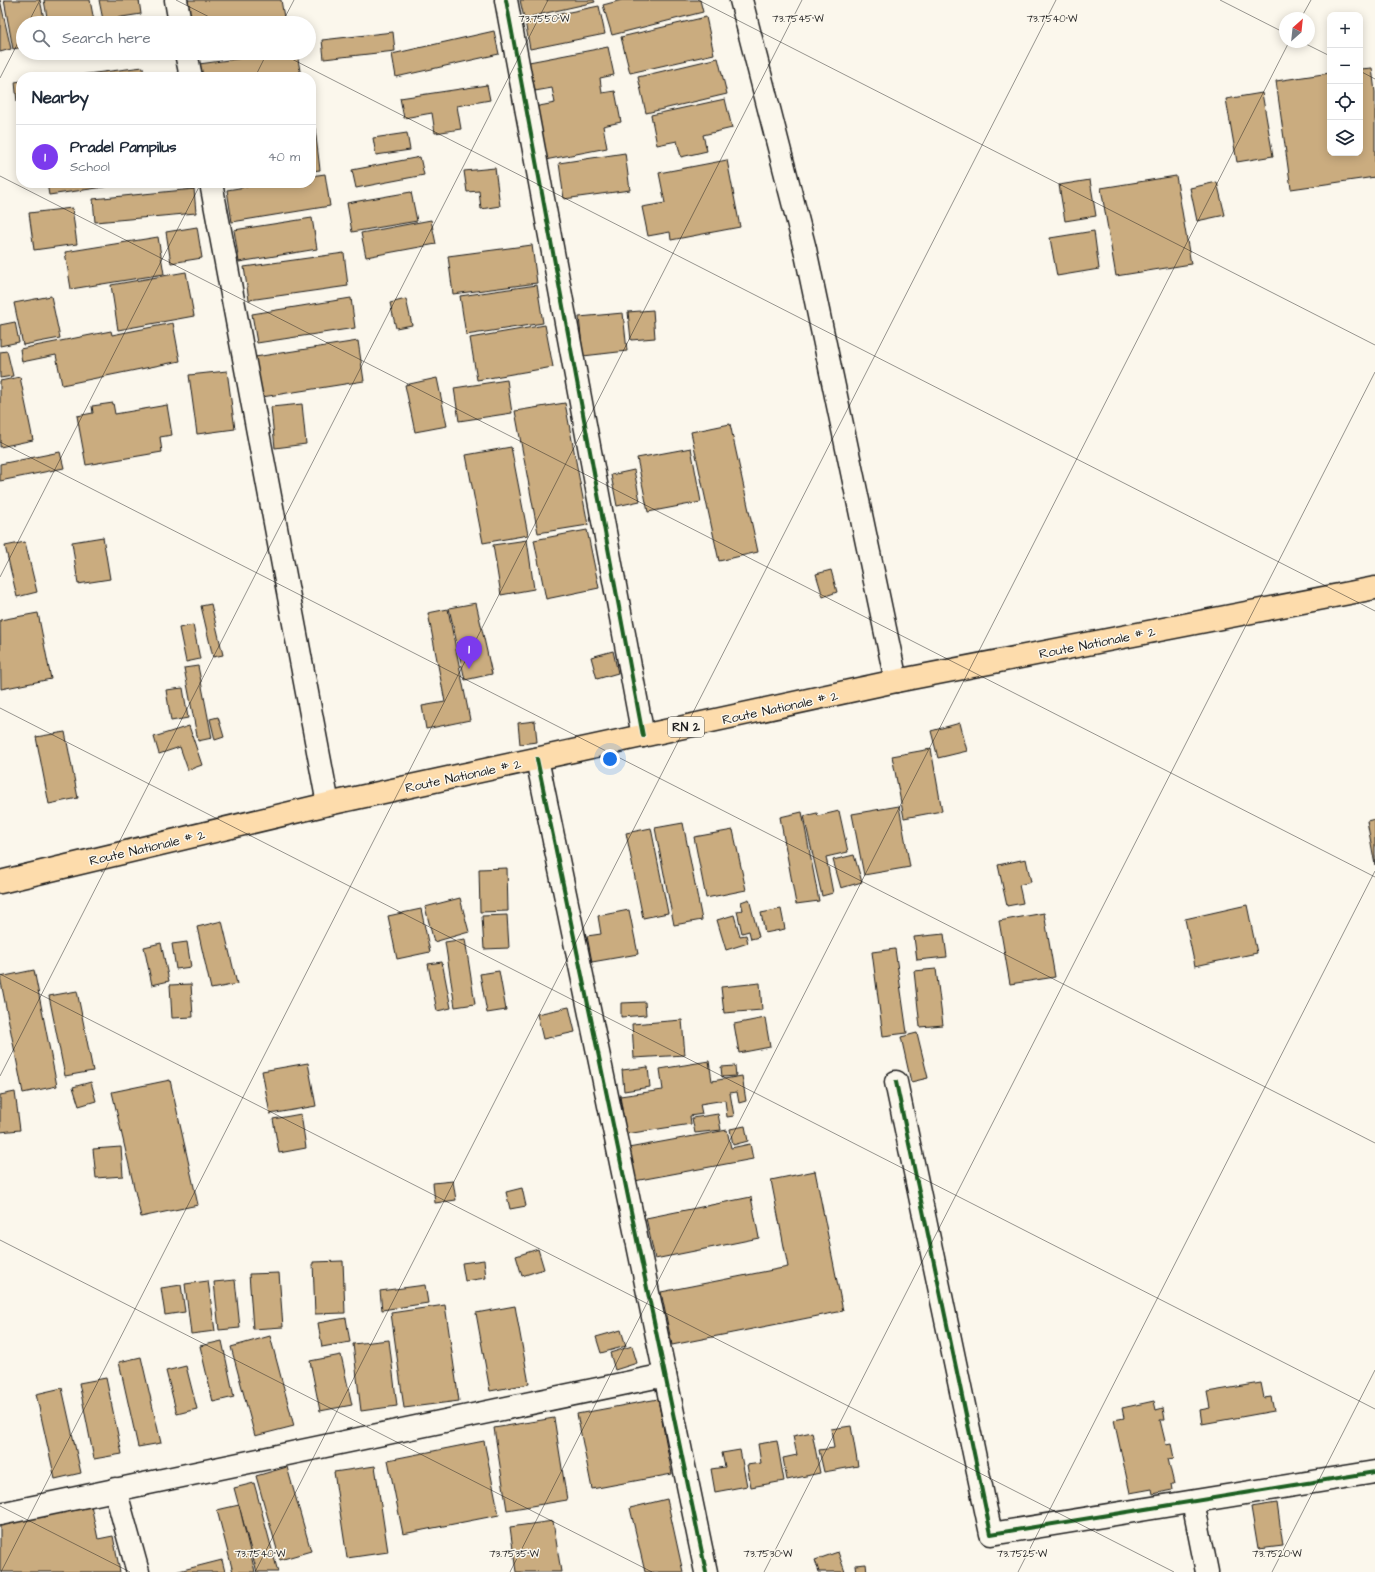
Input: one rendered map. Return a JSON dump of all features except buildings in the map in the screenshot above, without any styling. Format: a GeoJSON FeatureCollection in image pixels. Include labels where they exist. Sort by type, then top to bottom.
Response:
{"type":"FeatureCollection","features":[{"type":"Feature","properties":{"kind":"main road","name":"Route Nationale # 2"},"geometry":{"type":"LineString","coordinates":[[0,882],[328,804],[896,681],[1375,588]]}},
{"type":"Feature","properties":{"kind":"street"},"geometry":{"type":"LineString","coordinates":[[176,0],[179,16]]}},
{"type":"Feature","properties":{"kind":"street"},"geometry":{"type":"LineString","coordinates":[[506,0],[643,736]]}},
{"type":"Feature","properties":{"kind":"street"},"geometry":{"type":"LineString","coordinates":[[741,0],[805,249],[896,681]]}},
{"type":"Feature","properties":{"kind":"street"},"geometry":{"type":"LineString","coordinates":[[187,60],[190,72]]}},
{"type":"Feature","properties":{"kind":"street"},"geometry":{"type":"LineString","coordinates":[[212,188],[328,804]]}},
{"type":"Feature","properties":{"kind":"street"},"geometry":{"type":"LineString","coordinates":[[537,759],[706,1572]]}},
{"type":"Feature","properties":{"kind":"street"},"geometry":{"type":"LineString","coordinates":[[896,1082],[991,1534],[1375,1472]]}},
{"type":"Feature","properties":{"kind":"street"},"geometry":{"type":"LineString","coordinates":[[0,1514],[665,1375]]}},
{"type":"Feature","properties":{"kind":"street"},"geometry":{"type":"LineString","coordinates":[[115,1489],[138,1572]]}},
{"type":"Feature","properties":{"kind":"street"},"geometry":{"type":"LineString","coordinates":[[1193,1502],[1207,1572]]}},
{"type":"Feature","properties":{"kind":"cycle path"},"geometry":{"type":"LineString","coordinates":[[506,0],[643,736]]}},
{"type":"Feature","properties":{"kind":"cycle path"},"geometry":{"type":"LineString","coordinates":[[537,759],[706,1572]]}},
{"type":"Feature","properties":{"kind":"cycle path"},"geometry":{"type":"LineString","coordinates":[[896,1082],[991,1534],[1375,1472]]}},
{"type":"Feature","properties":{"kind":"place","name":"Pradel Pampilus"},"geometry":{"type":"Point","coordinates":[469,669]}}]}
